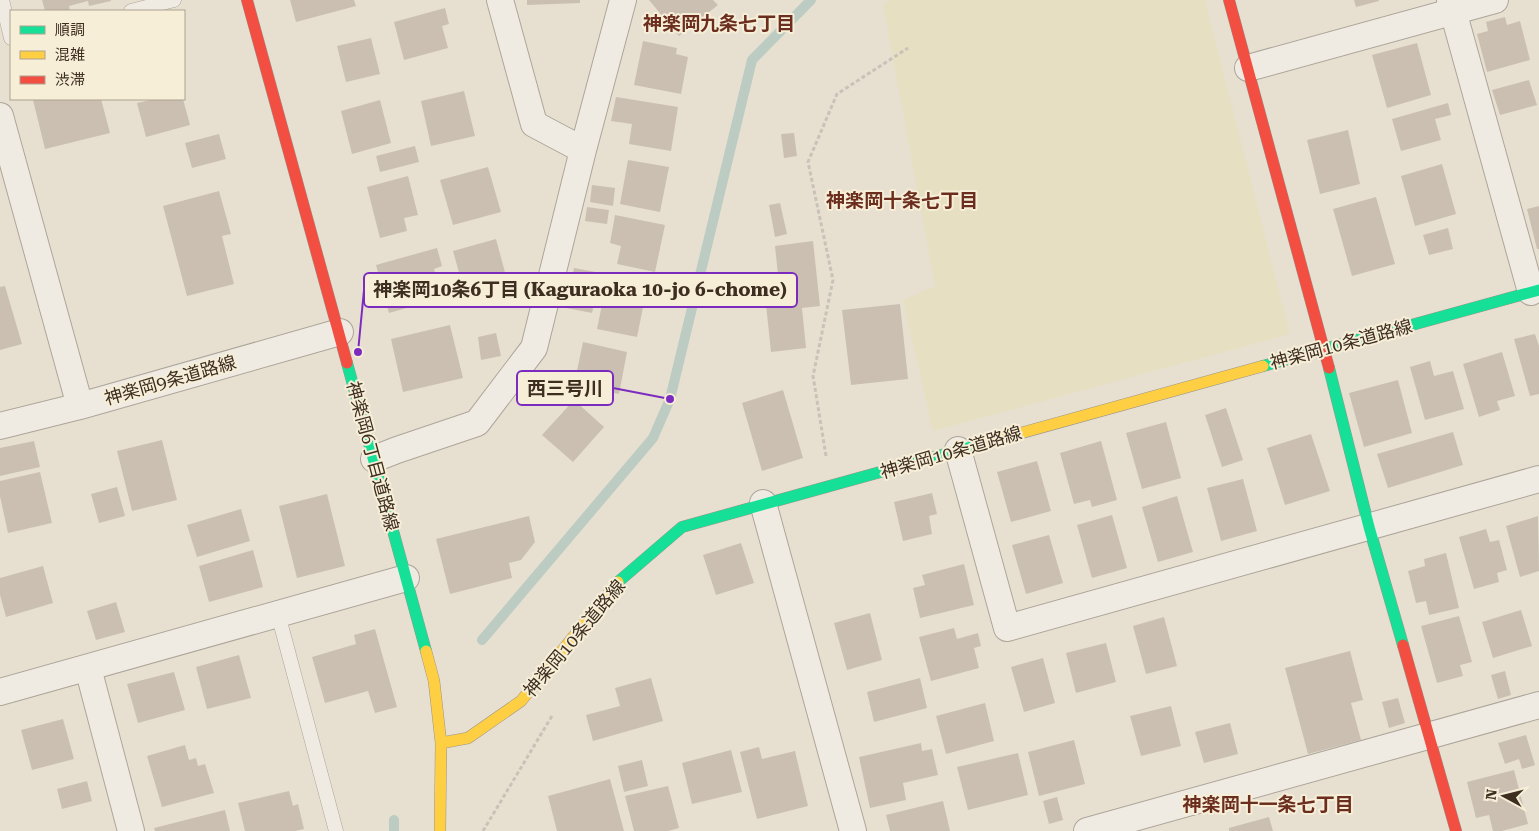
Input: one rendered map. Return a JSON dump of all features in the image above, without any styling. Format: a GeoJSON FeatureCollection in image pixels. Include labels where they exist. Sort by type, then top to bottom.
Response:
{"type":"FeatureCollection","features":[{"type":"Feature","properties":{"kind":"street","name":"神楽岡6丁目道路線"},"geometry":{"type":"LineString","coordinates":[[247,0],[340,332],[434,681],[441,743],[440,831]]}},
{"type":"Feature","properties":{"kind":"street"},"geometry":{"type":"LineString","coordinates":[[500,0],[534,124],[583,150]]}},
{"type":"Feature","properties":{"kind":"street"},"geometry":{"type":"LineString","coordinates":[[374,459],[477,423],[534,348],[583,150],[623,0]]}},
{"type":"Feature","properties":{"kind":"street"},"geometry":{"type":"LineString","coordinates":[[1229,0],[1324,348],[1368,526],[1456,831]]}},
{"type":"Feature","properties":{"kind":"street"},"geometry":{"type":"LineString","coordinates":[[1248,68],[1452,6],[1495,0]]}},
{"type":"Feature","properties":{"kind":"street"},"geometry":{"type":"LineString","coordinates":[[1452,6],[1535,291]]}},
{"type":"Feature","properties":{"kind":"street"},"geometry":{"type":"LineString","coordinates":[[0,116],[80,406]]}},
{"type":"Feature","properties":{"kind":"street","name":"神楽岡10条道路線"},"geometry":{"type":"LineString","coordinates":[[441,743],[468,738],[521,701],[614,585],[682,526],[1535,291]]}},
{"type":"Feature","properties":{"kind":"street","name":"神楽岡9条道路線"},"geometry":{"type":"LineString","coordinates":[[0,426],[80,406],[340,332]]}},
{"type":"Feature","properties":{"kind":"street"},"geometry":{"type":"LineString","coordinates":[[958,450],[1007,628],[1539,479]]}},
{"type":"Feature","properties":{"kind":"street"},"geometry":{"type":"LineString","coordinates":[[763,503],[852,831]]}},
{"type":"Feature","properties":{"kind":"street"},"geometry":{"type":"LineString","coordinates":[[0,692],[406,578]]}},
{"type":"Feature","properties":{"kind":"street"},"geometry":{"type":"LineString","coordinates":[[88,668],[131,831]]}},
{"type":"Feature","properties":{"kind":"street"},"geometry":{"type":"LineString","coordinates":[[1087,831],[1539,705]]}},
{"type":"Feature","properties":{"kind":"lane"},"geometry":{"type":"LineString","coordinates":[[2,0],[10,34]]}},
{"type":"Feature","properties":{"kind":"lane"},"geometry":{"type":"LineString","coordinates":[[135,10],[174,0]]}},
{"type":"Feature","properties":{"kind":"lane"},"geometry":{"type":"LineString","coordinates":[[278,614],[336,831]]}},
{"type":"Feature","properties":{"kind":"path"},"geometry":{"type":"LineString","coordinates":[[832,486],[813,376],[833,280],[808,162],[837,94],[908,48]]}},
{"type":"Feature","properties":{"kind":"shaded area"},"geometry":{"type":"Polygon","coordinates":[[[890,0],[1205,0],[1290,334],[933,431],[903,300],[935,286],[883,5],[890,0]]]}},
{"type":"Feature","properties":{"kind":"building"},"geometry":{"type":"Polygon","coordinates":[[[42,0],[111,0],[89,6],[88,1],[69,6],[70,10],[45,10],[42,0]]]}},
{"type":"Feature","properties":{"kind":"building"},"geometry":{"type":"Polygon","coordinates":[[[290,0],[354,0],[356,6],[296,22],[290,0]]]}},
{"type":"Feature","properties":{"kind":"building"},"geometry":{"type":"Polygon","coordinates":[[[527,0],[580,0],[580,3],[527,5],[527,0]]]}},
{"type":"Feature","properties":{"kind":"building"},"geometry":{"type":"Polygon","coordinates":[[[649,0],[713,0],[718,5],[679,36],[649,0]]]}},
{"type":"Feature","properties":{"kind":"building"},"geometry":{"type":"Polygon","coordinates":[[[1354,0],[1379,0],[1379,1],[1356,7],[1354,0]]]}},
{"type":"Feature","properties":{"kind":"building"},"geometry":{"type":"Polygon","coordinates":[[[445,8],[449,24],[442,26],[448,48],[404,60],[394,22],[445,8]]]}},
{"type":"Feature","properties":{"kind":"building"},"geometry":{"type":"Polygon","coordinates":[[[1505,17],[1507,25],[1520,21],[1530,60],[1487,72],[1477,34],[1488,31],[1486,22],[1505,17]]]}},
{"type":"Feature","properties":{"kind":"building"},"geometry":{"type":"Polygon","coordinates":[[[371,38],[380,74],[346,82],[337,46],[371,38]]]}},
{"type":"Feature","properties":{"kind":"building"},"geometry":{"type":"Polygon","coordinates":[[[643,41],[677,48],[676,54],[688,57],[681,94],[634,85],[643,41]]]}},
{"type":"Feature","properties":{"kind":"building"},"geometry":{"type":"Polygon","coordinates":[[[1417,43],[1431,95],[1387,108],[1372,55],[1417,43]]]}},
{"type":"Feature","properties":{"kind":"building"},"geometry":{"type":"Polygon","coordinates":[[[1529,80],[1537,105],[1500,115],[1492,90],[1529,80]]]}},
{"type":"Feature","properties":{"kind":"building"},"geometry":{"type":"Polygon","coordinates":[[[464,91],[475,136],[431,146],[421,101],[464,91]]]}},
{"type":"Feature","properties":{"kind":"building"},"geometry":{"type":"Polygon","coordinates":[[[616,97],[678,107],[671,151],[629,144],[632,124],[611,121],[616,97]]]}},
{"type":"Feature","properties":{"kind":"building"},"geometry":{"type":"Polygon","coordinates":[[[33,100],[101,100],[110,133],[45,149],[33,100]]]}},
{"type":"Feature","properties":{"kind":"building"},"geometry":{"type":"Polygon","coordinates":[[[150,100],[183,100],[190,125],[146,137],[137,103],[150,100]]]}},
{"type":"Feature","properties":{"kind":"building"},"geometry":{"type":"Polygon","coordinates":[[[380,100],[391,143],[352,154],[341,111],[380,100]]]}},
{"type":"Feature","properties":{"kind":"building"},"geometry":{"type":"Polygon","coordinates":[[[1448,103],[1451,115],[1435,119],[1441,140],[1401,151],[1392,119],[1448,103]]]}},
{"type":"Feature","properties":{"kind":"building"},"geometry":{"type":"Polygon","coordinates":[[[1348,130],[1360,184],[1320,194],[1307,140],[1348,130]]]}},
{"type":"Feature","properties":{"kind":"building"},"geometry":{"type":"Polygon","coordinates":[[[794,133],[797,156],[784,158],[781,134],[794,133]]]}},
{"type":"Feature","properties":{"kind":"building"},"geometry":{"type":"Polygon","coordinates":[[[219,134],[226,159],[192,168],[185,143],[219,134]]]}},
{"type":"Feature","properties":{"kind":"building"},"geometry":{"type":"Polygon","coordinates":[[[415,146],[419,162],[380,172],[376,156],[415,146]]]}},
{"type":"Feature","properties":{"kind":"building"},"geometry":{"type":"Polygon","coordinates":[[[628,160],[669,167],[660,212],[620,204],[628,160]]]}},
{"type":"Feature","properties":{"kind":"building"},"geometry":{"type":"Polygon","coordinates":[[[1442,164],[1456,214],[1415,226],[1401,176],[1442,164]]]}},
{"type":"Feature","properties":{"kind":"building"},"geometry":{"type":"Polygon","coordinates":[[[488,167],[501,212],[453,225],[440,180],[488,167]]]}},
{"type":"Feature","properties":{"kind":"building"},"geometry":{"type":"Polygon","coordinates":[[[408,176],[418,215],[404,218],[407,231],[380,238],[367,187],[408,176]]]}},
{"type":"Feature","properties":{"kind":"building"},"geometry":{"type":"Polygon","coordinates":[[[592,185],[615,188],[613,206],[590,202],[592,185]]]}},
{"type":"Feature","properties":{"kind":"building"},"geometry":{"type":"Polygon","coordinates":[[[219,191],[231,234],[222,236],[234,284],[187,296],[163,206],[219,191]]]}},
{"type":"Feature","properties":{"kind":"building"},"geometry":{"type":"Polygon","coordinates":[[[1376,197],[1395,264],[1352,276],[1333,209],[1376,197]]]}},
{"type":"Feature","properties":{"kind":"building"},"geometry":{"type":"Polygon","coordinates":[[[780,203],[787,234],[775,237],[769,205],[780,203]]]}},
{"type":"Feature","properties":{"kind":"building"},"geometry":{"type":"Polygon","coordinates":[[[1539,206],[1539,249],[1537,249],[1527,209],[1539,206]]]}},
{"type":"Feature","properties":{"kind":"building"},"geometry":{"type":"Polygon","coordinates":[[[587,207],[609,210],[607,224],[585,221],[587,207]]]}},
{"type":"Feature","properties":{"kind":"building"},"geometry":{"type":"Polygon","coordinates":[[[615,215],[665,225],[655,272],[617,264],[621,246],[610,243],[615,215]]]}},
{"type":"Feature","properties":{"kind":"building"},"geometry":{"type":"Polygon","coordinates":[[[1448,228],[1453,249],[1429,255],[1423,235],[1448,228]]]}},
{"type":"Feature","properties":{"kind":"building"},"geometry":{"type":"Polygon","coordinates":[[[496,239],[506,276],[463,287],[453,251],[496,239]]]}},
{"type":"Feature","properties":{"kind":"building"},"geometry":{"type":"Polygon","coordinates":[[[813,241],[820,306],[802,308],[806,348],[771,352],[765,295],[780,294],[775,246],[813,241]]]}},
{"type":"Feature","properties":{"kind":"building"},"geometry":{"type":"Polygon","coordinates":[[[437,248],[442,266],[434,269],[442,298],[389,313],[376,265],[437,248]]]}},
{"type":"Feature","properties":{"kind":"building"},"geometry":{"type":"Polygon","coordinates":[[[574,268],[601,273],[592,313],[566,308],[574,268]]]}},
{"type":"Feature","properties":{"kind":"building"},"geometry":{"type":"Polygon","coordinates":[[[608,275],[648,283],[637,337],[597,329],[608,275]]]}},
{"type":"Feature","properties":{"kind":"building"},"geometry":{"type":"Polygon","coordinates":[[[5,286],[22,344],[0,350],[0,287],[5,286]]]}},
{"type":"Feature","properties":{"kind":"building"},"geometry":{"type":"Polygon","coordinates":[[[900,304],[908,379],[851,385],[842,310],[900,304]]]}},
{"type":"Feature","properties":{"kind":"building"},"geometry":{"type":"Polygon","coordinates":[[[450,325],[463,378],[403,392],[391,339],[450,325]]]}},
{"type":"Feature","properties":{"kind":"building"},"geometry":{"type":"Polygon","coordinates":[[[496,333],[501,356],[481,360],[478,337],[496,333]]]}},
{"type":"Feature","properties":{"kind":"building"},"geometry":{"type":"Polygon","coordinates":[[[1535,334],[1539,346],[1539,394],[1530,396],[1514,339],[1535,334]]]}},
{"type":"Feature","properties":{"kind":"building"},"geometry":{"type":"Polygon","coordinates":[[[583,342],[627,352],[619,394],[574,385],[583,342]]]}},
{"type":"Feature","properties":{"kind":"building"},"geometry":{"type":"Polygon","coordinates":[[[1502,352],[1515,396],[1497,401],[1500,410],[1479,417],[1463,364],[1502,352]]]}},
{"type":"Feature","properties":{"kind":"building"},"geometry":{"type":"Polygon","coordinates":[[[1430,361],[1434,376],[1453,371],[1464,409],[1425,420],[1410,367],[1430,361]]]}},
{"type":"Feature","properties":{"kind":"building"},"geometry":{"type":"Polygon","coordinates":[[[1398,380],[1412,433],[1364,447],[1349,393],[1398,380]]]}},
{"type":"Feature","properties":{"kind":"building"},"geometry":{"type":"Polygon","coordinates":[[[783,390],[803,458],[762,471],[742,403],[783,390]]]}},
{"type":"Feature","properties":{"kind":"building"},"geometry":{"type":"Polygon","coordinates":[[[574,400],[604,427],[573,462],[542,435],[574,400]]]}},
{"type":"Feature","properties":{"kind":"building"},"geometry":{"type":"Polygon","coordinates":[[[1226,408],[1243,460],[1222,467],[1205,415],[1226,408]]]}},
{"type":"Feature","properties":{"kind":"building"},"geometry":{"type":"Polygon","coordinates":[[[1166,422],[1181,478],[1142,489],[1126,433],[1166,422]]]}},
{"type":"Feature","properties":{"kind":"building"},"geometry":{"type":"Polygon","coordinates":[[[1453,432],[1463,465],[1388,488],[1377,454],[1453,432]]]}},
{"type":"Feature","properties":{"kind":"building"},"geometry":{"type":"Polygon","coordinates":[[[1311,434],[1330,491],[1285,505],[1267,448],[1311,434]]]}},
{"type":"Feature","properties":{"kind":"building"},"geometry":{"type":"Polygon","coordinates":[[[162,440],[177,500],[132,511],[117,451],[162,440]]]}},
{"type":"Feature","properties":{"kind":"building"},"geometry":{"type":"Polygon","coordinates":[[[34,441],[40,467],[0,476],[0,448],[34,441]]]}},
{"type":"Feature","properties":{"kind":"building"},"geometry":{"type":"Polygon","coordinates":[[[1101,441],[1117,500],[1092,507],[1090,500],[1074,504],[1060,453],[1101,441]]]}},
{"type":"Feature","properties":{"kind":"building"},"geometry":{"type":"Polygon","coordinates":[[[1037,461],[1051,511],[1011,522],[997,472],[1037,461]]]}},
{"type":"Feature","properties":{"kind":"building"},"geometry":{"type":"Polygon","coordinates":[[[40,472],[52,523],[8,533],[0,496],[0,481],[40,472]]]}},
{"type":"Feature","properties":{"kind":"building"},"geometry":{"type":"Polygon","coordinates":[[[1243,479],[1257,531],[1221,541],[1207,488],[1243,479]]]}},
{"type":"Feature","properties":{"kind":"building"},"geometry":{"type":"Polygon","coordinates":[[[117,487],[125,516],[99,523],[91,494],[117,487]]]}},
{"type":"Feature","properties":{"kind":"building"},"geometry":{"type":"Polygon","coordinates":[[[932,493],[937,514],[929,516],[932,534],[903,541],[894,502],[932,493]]]}},
{"type":"Feature","properties":{"kind":"building"},"geometry":{"type":"Polygon","coordinates":[[[327,494],[345,566],[297,578],[279,506],[327,494]]]}},
{"type":"Feature","properties":{"kind":"building"},"geometry":{"type":"Polygon","coordinates":[[[1177,496],[1193,552],[1158,562],[1142,507],[1177,496]]]}},
{"type":"Feature","properties":{"kind":"building"},"geometry":{"type":"Polygon","coordinates":[[[241,509],[250,541],[197,557],[187,525],[241,509]]]}},
{"type":"Feature","properties":{"kind":"building"},"geometry":{"type":"Polygon","coordinates":[[[1112,515],[1127,568],[1092,578],[1077,525],[1112,515]]]}},
{"type":"Feature","properties":{"kind":"building"},"geometry":{"type":"Polygon","coordinates":[[[529,516],[535,542],[521,560],[509,563],[512,578],[450,594],[436,539],[529,516]]]}},
{"type":"Feature","properties":{"kind":"building"},"geometry":{"type":"Polygon","coordinates":[[[1538,516],[1539,571],[1520,577],[1506,526],[1538,516]]]}},
{"type":"Feature","properties":{"kind":"building"},"geometry":{"type":"Polygon","coordinates":[[[1486,529],[1490,542],[1499,540],[1507,570],[1497,573],[1499,582],[1474,589],[1459,537],[1486,529]]]}},
{"type":"Feature","properties":{"kind":"building"},"geometry":{"type":"Polygon","coordinates":[[[1049,535],[1063,583],[1026,594],[1012,545],[1049,535]]]}},
{"type":"Feature","properties":{"kind":"building"},"geometry":{"type":"Polygon","coordinates":[[[741,543],[754,583],[716,595],[703,555],[741,543]]]}},
{"type":"Feature","properties":{"kind":"building"},"geometry":{"type":"Polygon","coordinates":[[[253,550],[263,587],[209,602],[199,566],[253,550]]]}},
{"type":"Feature","properties":{"kind":"building"},"geometry":{"type":"Polygon","coordinates":[[[1446,553],[1459,608],[1429,615],[1426,601],[1416,603],[1408,571],[1425,566],[1424,559],[1446,553]]]}},
{"type":"Feature","properties":{"kind":"building"},"geometry":{"type":"Polygon","coordinates":[[[964,564],[974,605],[920,618],[913,588],[925,585],[922,575],[964,564]]]}},
{"type":"Feature","properties":{"kind":"building"},"geometry":{"type":"Polygon","coordinates":[[[43,566],[53,603],[6,617],[0,595],[0,578],[43,566]]]}},
{"type":"Feature","properties":{"kind":"building"},"geometry":{"type":"Polygon","coordinates":[[[116,602],[125,632],[96,640],[87,611],[116,602]]]}},
{"type":"Feature","properties":{"kind":"building"},"geometry":{"type":"Polygon","coordinates":[[[1521,610],[1532,646],[1493,658],[1482,622],[1521,610]]]}},
{"type":"Feature","properties":{"kind":"building"},"geometry":{"type":"Polygon","coordinates":[[[870,613],[882,660],[847,670],[834,623],[870,613]]]}},
{"type":"Feature","properties":{"kind":"building"},"geometry":{"type":"Polygon","coordinates":[[[1459,616],[1472,662],[1460,665],[1463,676],[1437,683],[1421,626],[1459,616]]]}},
{"type":"Feature","properties":{"kind":"building"},"geometry":{"type":"Polygon","coordinates":[[[1164,617],[1177,666],[1146,674],[1133,626],[1164,617]]]}},
{"type":"Feature","properties":{"kind":"building"},"geometry":{"type":"Polygon","coordinates":[[[954,628],[957,639],[978,633],[981,646],[974,648],[979,668],[931,681],[919,637],[954,628]]]}},
{"type":"Feature","properties":{"kind":"building"},"geometry":{"type":"Polygon","coordinates":[[[375,629],[397,707],[375,713],[368,691],[325,703],[312,657],[356,644],[354,635],[375,629]]]}},
{"type":"Feature","properties":{"kind":"building"},"geometry":{"type":"Polygon","coordinates":[[[1106,643],[1116,682],[1076,693],[1066,653],[1106,643]]]}},
{"type":"Feature","properties":{"kind":"building"},"geometry":{"type":"Polygon","coordinates":[[[1350,651],[1363,700],[1351,703],[1361,740],[1308,754],[1285,668],[1350,651]]]}},
{"type":"Feature","properties":{"kind":"building"},"geometry":{"type":"Polygon","coordinates":[[[239,655],[251,698],[207,709],[196,667],[239,655]]]}},
{"type":"Feature","properties":{"kind":"building"},"geometry":{"type":"Polygon","coordinates":[[[1043,658],[1055,703],[1024,712],[1011,667],[1043,658]]]}},
{"type":"Feature","properties":{"kind":"building"},"geometry":{"type":"Polygon","coordinates":[[[1505,671],[1511,695],[1498,699],[1491,675],[1505,671]]]}},
{"type":"Feature","properties":{"kind":"building"},"geometry":{"type":"Polygon","coordinates":[[[174,672],[185,710],[138,723],[127,684],[174,672]]]}},
{"type":"Feature","properties":{"kind":"building"},"geometry":{"type":"Polygon","coordinates":[[[651,678],[663,721],[593,741],[586,715],[620,706],[615,688],[651,678]]]}},
{"type":"Feature","properties":{"kind":"building"},"geometry":{"type":"Polygon","coordinates":[[[920,678],[927,708],[874,722],[867,692],[920,678]]]}},
{"type":"Feature","properties":{"kind":"building"},"geometry":{"type":"Polygon","coordinates":[[[1398,698],[1405,723],[1389,728],[1382,702],[1398,698]]]}},
{"type":"Feature","properties":{"kind":"building"},"geometry":{"type":"Polygon","coordinates":[[[985,703],[994,741],[946,754],[936,716],[985,703]]]}},
{"type":"Feature","properties":{"kind":"building"},"geometry":{"type":"Polygon","coordinates":[[[1171,706],[1181,746],[1141,756],[1130,716],[1171,706]]]}},
{"type":"Feature","properties":{"kind":"building"},"geometry":{"type":"Polygon","coordinates":[[[63,719],[74,759],[32,770],[21,730],[63,719]]]}},
{"type":"Feature","properties":{"kind":"building"},"geometry":{"type":"Polygon","coordinates":[[[1230,723],[1238,754],[1204,763],[1195,732],[1230,723]]]}},
{"type":"Feature","properties":{"kind":"building"},"geometry":{"type":"Polygon","coordinates":[[[1526,735],[1535,765],[1522,769],[1519,759],[1505,764],[1498,743],[1526,735]]]}},
{"type":"Feature","properties":{"kind":"building"},"geometry":{"type":"Polygon","coordinates":[[[1074,740],[1085,784],[1039,796],[1028,752],[1074,740]]]}},
{"type":"Feature","properties":{"kind":"building"},"geometry":{"type":"Polygon","coordinates":[[[921,743],[922,751],[932,749],[938,775],[903,783],[906,800],[870,808],[859,757],[921,743]]]}},
{"type":"Feature","properties":{"kind":"building"},"geometry":{"type":"Polygon","coordinates":[[[185,745],[189,760],[196,758],[198,766],[205,764],[214,793],[162,807],[147,756],[185,745]]]}},
{"type":"Feature","properties":{"kind":"building"},"geometry":{"type":"Polygon","coordinates":[[[759,747],[762,759],[795,751],[808,806],[757,819],[740,752],[759,747]]]}},
{"type":"Feature","properties":{"kind":"building"},"geometry":{"type":"Polygon","coordinates":[[[731,750],[742,792],[692,804],[682,763],[731,750]]]}},
{"type":"Feature","properties":{"kind":"building"},"geometry":{"type":"Polygon","coordinates":[[[1018,753],[1028,795],[968,810],[957,767],[1018,753]]]}},
{"type":"Feature","properties":{"kind":"building"},"geometry":{"type":"Polygon","coordinates":[[[642,760],[648,786],[624,792],[618,766],[642,760]]]}},
{"type":"Feature","properties":{"kind":"building"},"geometry":{"type":"Polygon","coordinates":[[[1514,770],[1528,824],[1502,831],[1493,831],[1489,815],[1476,818],[1467,782],[1514,770]]]}},
{"type":"Feature","properties":{"kind":"building"},"geometry":{"type":"Polygon","coordinates":[[[610,779],[624,831],[557,831],[548,796],[610,779]]]}},
{"type":"Feature","properties":{"kind":"building"},"geometry":{"type":"Polygon","coordinates":[[[87,781],[92,801],[62,809],[57,789],[87,781]]]}},
{"type":"Feature","properties":{"kind":"building"},"geometry":{"type":"Polygon","coordinates":[[[668,786],[679,828],[668,831],[634,831],[625,796],[668,786]]]}},
{"type":"Feature","properties":{"kind":"building"},"geometry":{"type":"Polygon","coordinates":[[[289,791],[293,806],[298,804],[304,829],[295,831],[245,831],[238,803],[289,791]]]}},
{"type":"Feature","properties":{"kind":"building"},"geometry":{"type":"Polygon","coordinates":[[[1057,797],[1063,820],[1049,824],[1043,801],[1057,797]]]}},
{"type":"Feature","properties":{"kind":"building"},"geometry":{"type":"Polygon","coordinates":[[[943,801],[950,831],[890,831],[886,815],[943,801]]]}},
{"type":"Feature","properties":{"kind":"building"},"geometry":{"type":"Polygon","coordinates":[[[225,810],[230,831],[155,831],[154,828],[225,810]]]}},
{"type":"Feature","properties":{"kind":"building"},"geometry":{"type":"Polygon","coordinates":[[[1269,817],[1273,831],[1229,831],[1229,828],[1269,817]]]}},
{"type":"Feature","properties":{"kind":"waterway"},"geometry":{"type":"LineString","coordinates":[[482,640],[653,438],[670,399],[752,60],[811,0]]}},
{"type":"Feature","properties":{"kind":"waterway"},"geometry":{"type":"LineString","coordinates":[[394,820],[394,831]]}},
{"type":"Feature","properties":{"kind":"traffic: fast"},"geometry":{"type":"LineString","coordinates":[[1263,366],[1539,290]]}},
{"type":"Feature","properties":{"kind":"traffic: fast"},"geometry":{"type":"LineString","coordinates":[[347,363],[426,651]]}},
{"type":"Feature","properties":{"kind":"traffic: fast"},"geometry":{"type":"LineString","coordinates":[[1329,368],[1369,527],[1403,645]]}},
{"type":"Feature","properties":{"kind":"traffic: fast"},"geometry":{"type":"LineString","coordinates":[[618,582],[682,527],[985,443]]}},
{"type":"Feature","properties":{"kind":"traffic: slow"},"geometry":{"type":"LineString","coordinates":[[985,443],[1263,366]]}},
{"type":"Feature","properties":{"kind":"traffic: slow"},"geometry":{"type":"LineString","coordinates":[[441,743],[468,738],[521,701],[618,582]]}},
{"type":"Feature","properties":{"kind":"traffic: slow"},"geometry":{"type":"LineString","coordinates":[[426,651],[434,681],[441,743],[440,831]]}},
{"type":"Feature","properties":{"kind":"traffic: jam"},"geometry":{"type":"LineString","coordinates":[[247,0],[347,363]]}},
{"type":"Feature","properties":{"kind":"traffic: jam"},"geometry":{"type":"LineString","coordinates":[[1229,0],[1329,368]]}},
{"type":"Feature","properties":{"kind":"traffic: jam"},"geometry":{"type":"LineString","coordinates":[[1403,645],[1456,831]]}},
{"type":"Feature","properties":{"kind":"place","name":"神楽岡10条6丁目 (Kaguraoka 10-jo 6-chome)"},"geometry":{"type":"Point","coordinates":[358,352]}},
{"type":"Feature","properties":{"kind":"place","name":"西三号川"},"geometry":{"type":"Point","coordinates":[670,399]}},
{"type":"Feature","properties":{"kind":"district","name":"神楽岡九条七丁目"},"geometry":{"type":"Point","coordinates":[719,23]}},
{"type":"Feature","properties":{"kind":"district","name":"神楽岡十条七丁目"},"geometry":{"type":"Point","coordinates":[902,200]}},
{"type":"Feature","properties":{"kind":"district","name":"神楽岡十一条七丁目"},"geometry":{"type":"Point","coordinates":[1268,804]}}]}
